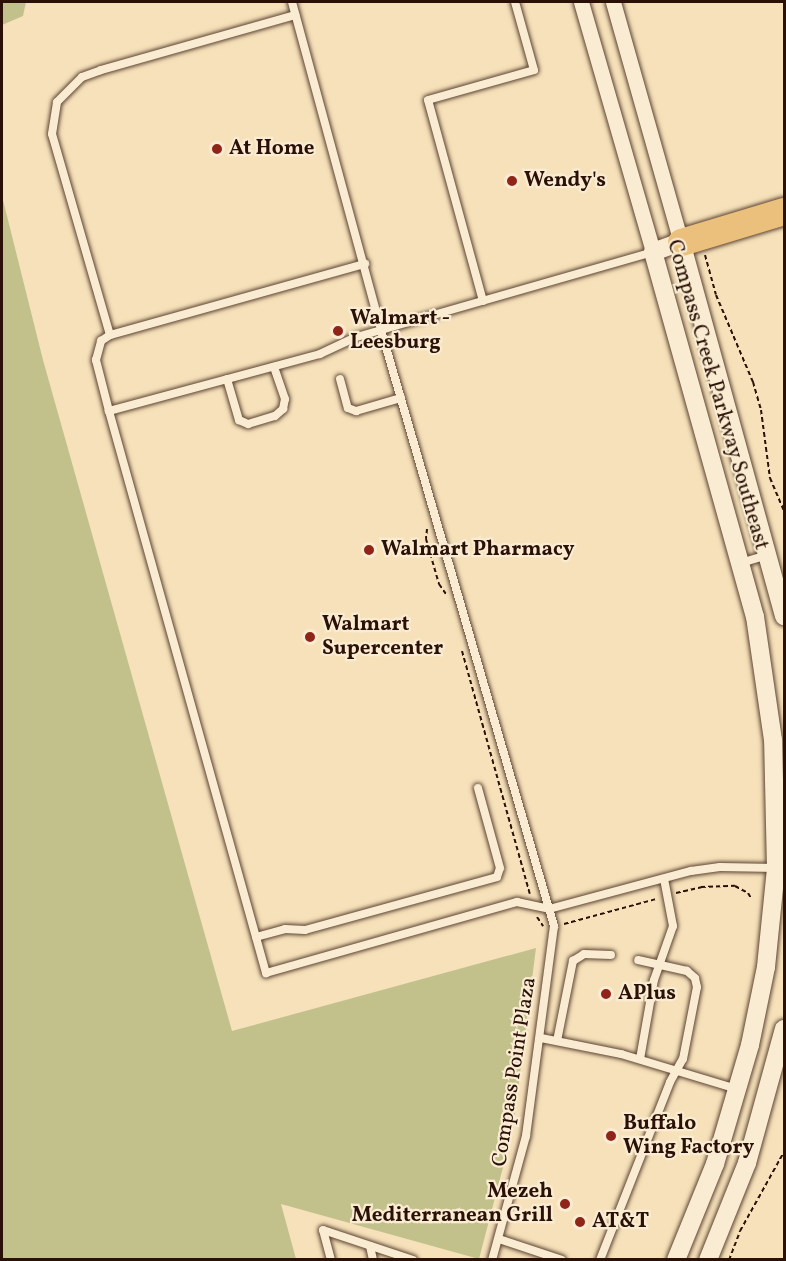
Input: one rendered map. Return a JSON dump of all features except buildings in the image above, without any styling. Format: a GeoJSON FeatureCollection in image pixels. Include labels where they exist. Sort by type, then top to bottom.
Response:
{"type":"FeatureCollection","features":[{"type":"Feature","properties":{"kind":"highway"},"geometry":{"type":"LineString","coordinates":[[691,239],[784,211]]}},
{"type":"Feature","properties":{"kind":"street","name":"Compass Creek Parkway Southeast"},"geometry":{"type":"LineString","coordinates":[[581,2],[741,563],[769,697],[780,868],[759,1008],[739,1089],[715,1164],[676,1260]]}},
{"type":"Feature","properties":{"kind":"street","name":"Compass Creek Parkway Southeast"},"geometry":{"type":"LineString","coordinates":[[613,2],[691,239],[784,616]]}},
{"type":"Feature","properties":{"kind":"street"},"geometry":{"type":"LineString","coordinates":[[653,252],[691,239]]}},
{"type":"Feature","properties":{"kind":"street"},"geometry":{"type":"LineString","coordinates":[[708,1260],[750,1154],[784,1029]]}},
{"type":"Feature","properties":{"kind":"lane","name":"Compass Point Plaza"},"geometry":{"type":"LineString","coordinates":[[292,2],[365,264],[381,330],[554,926],[541,1038],[523,1150],[492,1260]]}},
{"type":"Feature","properties":{"kind":"lane"},"geometry":{"type":"LineString","coordinates":[[483,301],[428,100],[534,70],[515,2]]}},
{"type":"Feature","properties":{"kind":"lane"},"geometry":{"type":"LineString","coordinates":[[110,335],[51,134],[57,102],[66,89],[82,77],[101,70],[296,15]]}},
{"type":"Feature","properties":{"kind":"lane"},"geometry":{"type":"LineString","coordinates":[[109,411],[320,354],[381,330],[653,252]]}},
{"type":"Feature","properties":{"kind":"lane"},"geometry":{"type":"LineString","coordinates":[[365,264],[110,335],[101,341],[96,360],[266,973],[518,902],[549,909],[720,867],[780,868]]}},
{"type":"Feature","properties":{"kind":"lane"},"geometry":{"type":"LineString","coordinates":[[227,379],[239,420],[248,424],[275,416],[283,409],[285,399],[274,367]]}},
{"type":"Feature","properties":{"kind":"lane"},"geometry":{"type":"LineString","coordinates":[[340,379],[348,408],[356,411],[401,398]]}},
{"type":"Feature","properties":{"kind":"lane"},"geometry":{"type":"LineString","coordinates":[[741,563],[770,554]]}},
{"type":"Feature","properties":{"kind":"lane"},"geometry":{"type":"LineString","coordinates":[[256,938],[285,929],[305,930],[497,877],[500,868],[478,788]]}},
{"type":"Feature","properties":{"kind":"lane"},"geometry":{"type":"LineString","coordinates":[[640,1059],[654,980],[673,927],[669,895],[664,879]]}},
{"type":"Feature","properties":{"kind":"lane"},"geometry":{"type":"LineString","coordinates":[[557,1041],[573,961],[584,954],[611,955]]}},
{"type":"Feature","properties":{"kind":"lane"},"geometry":{"type":"LineString","coordinates":[[600,1260],[687,1046],[697,987],[695,978],[687,971],[662,963],[638,960]]}},
{"type":"Feature","properties":{"kind":"lane"},"geometry":{"type":"LineString","coordinates":[[541,1038],[640,1059],[675,1072],[739,1089]]}},
{"type":"Feature","properties":{"kind":"lane"},"geometry":{"type":"LineString","coordinates":[[331,1260],[323,1230],[413,1260]]}},
{"type":"Feature","properties":{"kind":"lane"},"geometry":{"type":"LineString","coordinates":[[499,1239],[562,1260]]}},
{"type":"Feature","properties":{"kind":"lane"},"geometry":{"type":"LineString","coordinates":[[370,1246],[373,1260]]}},
{"type":"Feature","properties":{"kind":"path"},"geometry":{"type":"LineString","coordinates":[[691,239],[753,382],[761,410],[770,478],[784,511]]}},
{"type":"Feature","properties":{"kind":"path"},"geometry":{"type":"LineString","coordinates":[[427,527],[426,538],[449,605]]}},
{"type":"Feature","properties":{"kind":"path"},"geometry":{"type":"LineString","coordinates":[[461,649],[540,926],[554,926],[713,885],[742,888],[751,898]]}},
{"type":"Feature","properties":{"kind":"path"},"geometry":{"type":"LineString","coordinates":[[729,1260],[740,1231],[784,1152]]}},
{"type":"Feature","properties":{"kind":"shaded area"},"geometry":{"type":"Polygon","coordinates":[[[2,2],[26,2],[23,16],[2,25],[2,2]]]}},
{"type":"Feature","properties":{"kind":"shaded area"},"geometry":{"type":"Polygon","coordinates":[[[2,196],[43,360],[232,1031],[536,948],[513,1129],[479,1259],[281,1204],[296,1259],[3,1259],[2,196]]]}},
{"type":"Feature","properties":{"kind":"place","name":"At Home"},"geometry":{"type":"Point","coordinates":[217,149]}},
{"type":"Feature","properties":{"kind":"place","name":"Wendy's"},"geometry":{"type":"Point","coordinates":[512,181]}},
{"type":"Feature","properties":{"kind":"place","name":"Walmart - Leesburg"},"geometry":{"type":"Point","coordinates":[338,331]}},
{"type":"Feature","properties":{"kind":"place","name":"Walmart Pharmacy"},"geometry":{"type":"Point","coordinates":[369,550]}},
{"type":"Feature","properties":{"kind":"place","name":"Walmart Supercenter"},"geometry":{"type":"Point","coordinates":[310,637]}},
{"type":"Feature","properties":{"kind":"place","name":"APlus"},"geometry":{"type":"Point","coordinates":[606,994]}},
{"type":"Feature","properties":{"kind":"place","name":"Buffalo Wing Factory"},"geometry":{"type":"Point","coordinates":[611,1136]}},
{"type":"Feature","properties":{"kind":"place","name":"Mezeh Mediterranean Grill"},"geometry":{"type":"Point","coordinates":[565,1204]}},
{"type":"Feature","properties":{"kind":"place","name":"AT&T"},"geometry":{"type":"Point","coordinates":[580,1222]}}]}
